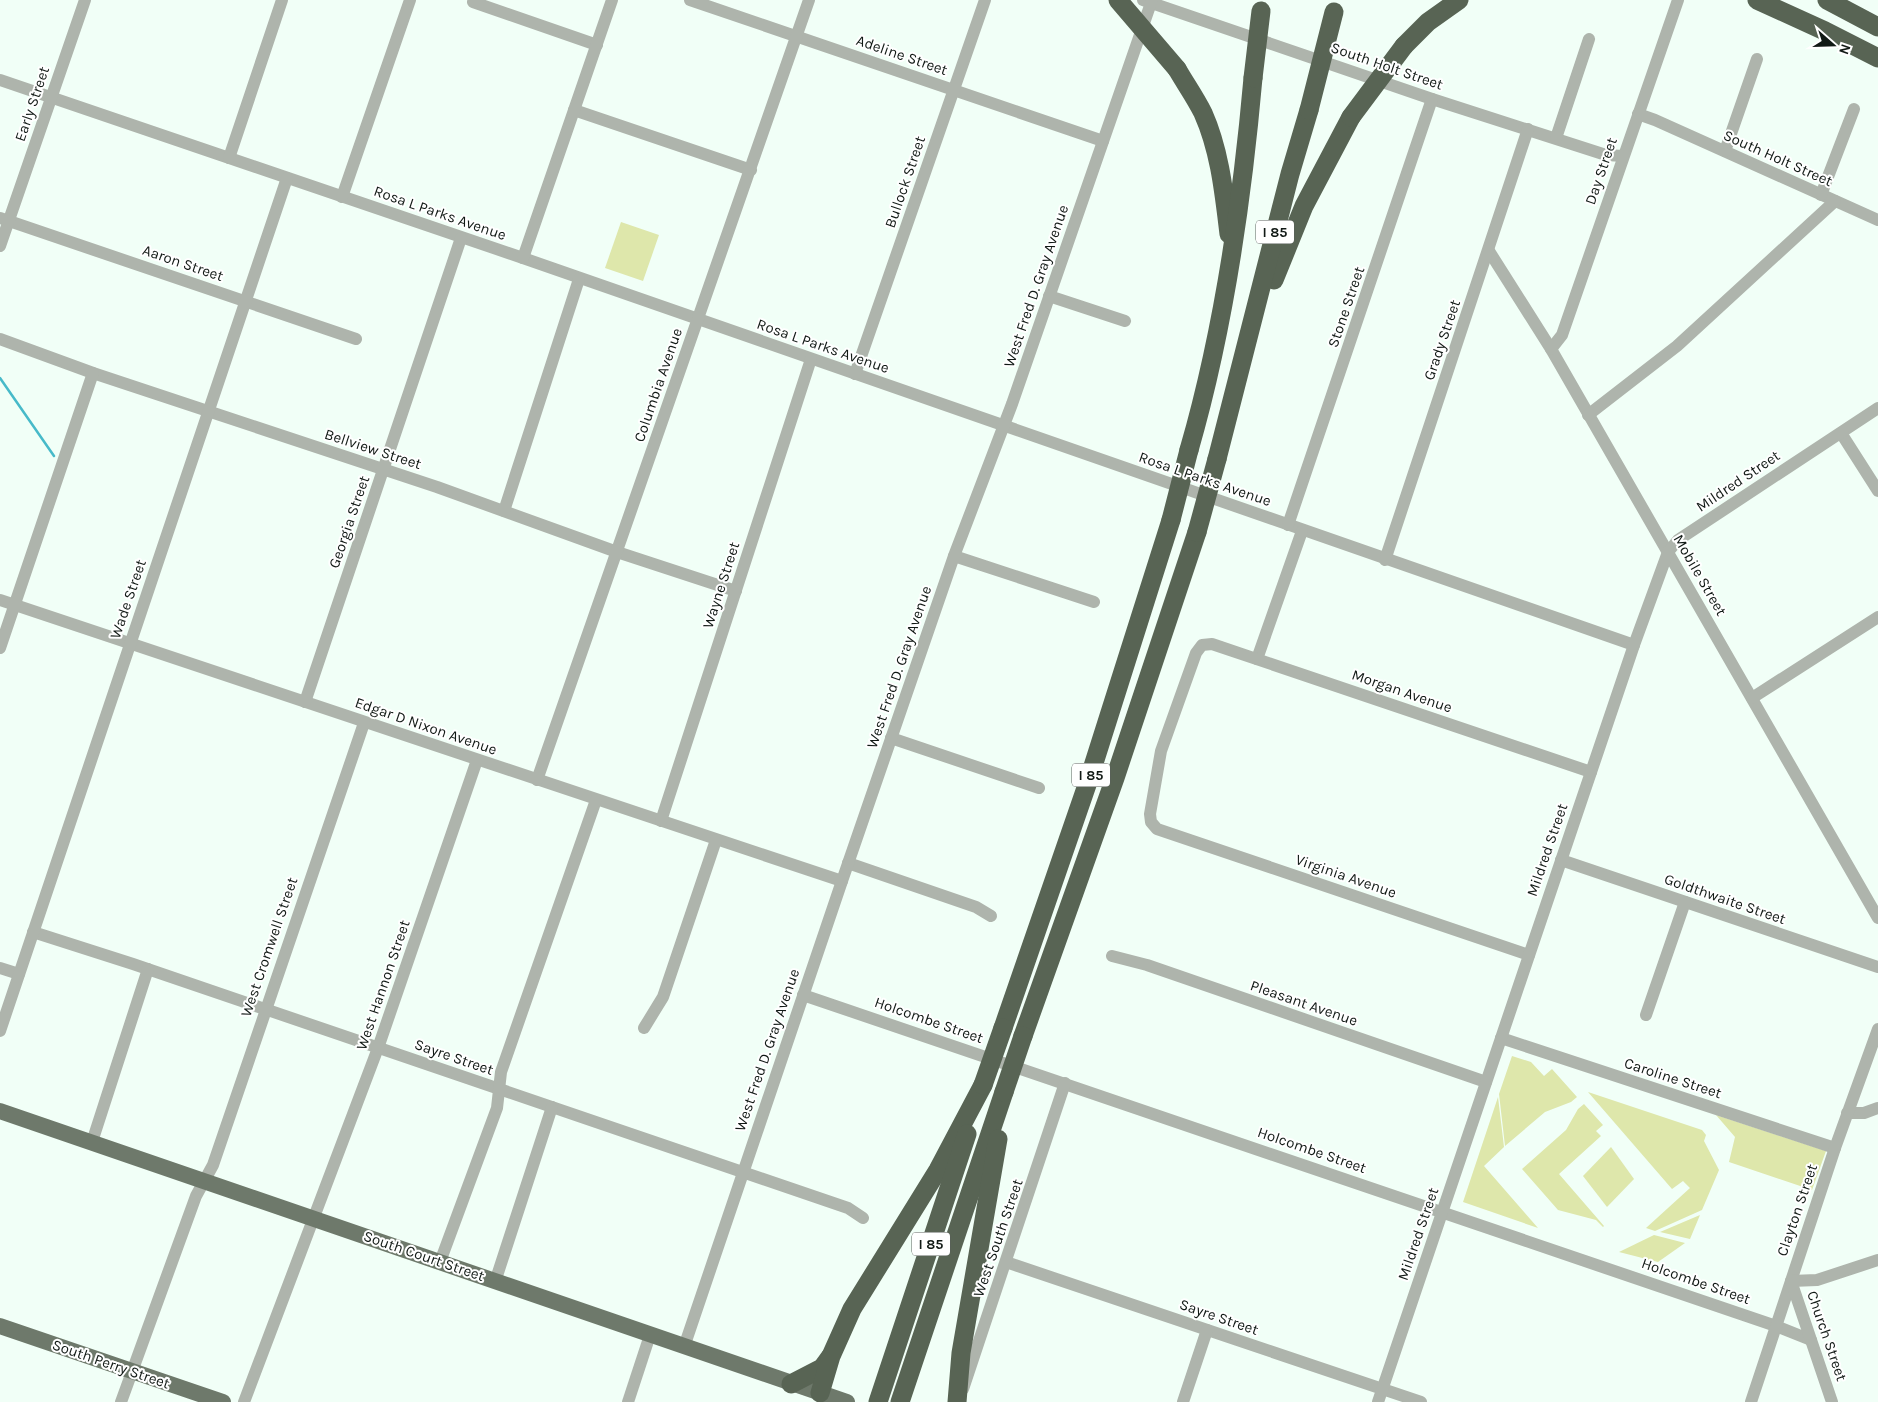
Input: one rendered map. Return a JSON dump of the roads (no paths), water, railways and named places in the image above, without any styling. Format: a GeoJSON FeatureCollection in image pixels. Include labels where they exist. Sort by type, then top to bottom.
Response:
{"type":"FeatureCollection","features":[{"type":"Feature","properties":{"kind":"highway"},"geometry":{"type":"LineString","coordinates":[[1118,0],[1177,68],[1202,112],[1215,147],[1222,176],[1231,258]]}},
{"type":"Feature","properties":{"kind":"highway"},"geometry":{"type":"LineString","coordinates":[[1244,355],[1297,220],[1351,117],[1404,46],[1428,22],[1459,0]]}},
{"type":"Feature","properties":{"kind":"highway"},"geometry":{"type":"LineString","coordinates":[[1756,0],[1825,31],[1878,58]]}},
{"type":"Feature","properties":{"kind":"highway"},"geometry":{"type":"LineString","coordinates":[[1826,0],[1878,27]]}},
{"type":"Feature","properties":{"kind":"highway","name":"I 85"},"geometry":{"type":"LineString","coordinates":[[900,1402],[1004,1092],[1121,761],[1197,532],[1336,4]]}},
{"type":"Feature","properties":{"kind":"highway","name":"I 85"},"geometry":{"type":"LineString","coordinates":[[878,1402],[983,1085],[1098,754],[1172,520],[1202,404],[1231,258],[1244,178],[1262,6]]}},
{"type":"Feature","properties":{"kind":"highway"},"geometry":{"type":"LineString","coordinates":[[818,1398],[831,1356],[852,1308],[938,1170],[983,1085]]}},
{"type":"Feature","properties":{"kind":"highway"},"geometry":{"type":"LineString","coordinates":[[957,1402],[961,1353],[1004,1092]]}},
{"type":"Feature","properties":{"kind":"highway"},"geometry":{"type":"LineString","coordinates":[[791,1384],[822,1368],[831,1356]]}},
{"type":"Feature","properties":{"kind":"main road","name":"South Court Street"},"geometry":{"type":"LineString","coordinates":[[0,1113],[92,1142],[314,1218],[791,1384],[818,1398],[845,1401]]}},
{"type":"Feature","properties":{"kind":"main road","name":"South Perry Street"},"geometry":{"type":"LineString","coordinates":[[0,1326],[213,1400]]}},
{"type":"Feature","properties":{"kind":"street","name":"Early Street"},"geometry":{"type":"LineString","coordinates":[[0,246],[4,220],[52,98],[85,0]]}},
{"type":"Feature","properties":{"kind":"street"},"geometry":{"type":"LineString","coordinates":[[229,158],[282,0]]}},
{"type":"Feature","properties":{"kind":"street"},"geometry":{"type":"LineString","coordinates":[[342,197],[410,0]]}},
{"type":"Feature","properties":{"kind":"street"},"geometry":{"type":"LineString","coordinates":[[523,258],[612,0]]}},
{"type":"Feature","properties":{"kind":"street","name":"Adeline Street"},"geometry":{"type":"LineString","coordinates":[[690,0],[1103,141]]}},
{"type":"Feature","properties":{"kind":"street","name":"Columbia Avenue"},"geometry":{"type":"LineString","coordinates":[[538,780],[751,170],[808,0]]}},
{"type":"Feature","properties":{"kind":"street","name":"Bullock Street"},"geometry":{"type":"LineString","coordinates":[[855,374],[985,0]]}},
{"type":"Feature","properties":{"kind":"street","name":"Day Street"},"geometry":{"type":"LineString","coordinates":[[1551,349],[1562,335],[1678,0]]}},
{"type":"Feature","properties":{"kind":"street","name":"South Holt Street"},"geometry":{"type":"LineString","coordinates":[[1148,1],[1432,99],[1606,155],[1623,156]]}},
{"type":"Feature","properties":{"kind":"street","name":"West Fred D. Gray Avenue"},"geometry":{"type":"LineString","coordinates":[[684,1347],[742,1172],[954,556],[1003,426],[1103,141],[1148,1]]}},
{"type":"Feature","properties":{"kind":"street"},"geometry":{"type":"LineString","coordinates":[[473,2],[597,45]]}},
{"type":"Feature","properties":{"kind":"street"},"geometry":{"type":"LineString","coordinates":[[1556,138],[1589,39]]}},
{"type":"Feature","properties":{"kind":"street"},"geometry":{"type":"LineString","coordinates":[[1725,151],[1757,59]]}},
{"type":"Feature","properties":{"kind":"street","name":"Rosa L Parks Avenue"},"geometry":{"type":"LineString","coordinates":[[0,80],[523,258],[1385,560],[1634,645]]}},
{"type":"Feature","properties":{"kind":"street","name":"Stone Street"},"geometry":{"type":"LineString","coordinates":[[1288,525],[1432,99]]}},
{"type":"Feature","properties":{"kind":"street"},"geometry":{"type":"LineString","coordinates":[[1821,195],[1854,109]]}},
{"type":"Feature","properties":{"kind":"street"},"geometry":{"type":"LineString","coordinates":[[574,110],[751,170]]}},
{"type":"Feature","properties":{"kind":"street","name":"South Holt Street"},"geometry":{"type":"LineString","coordinates":[[1638,114],[1878,220]]}},
{"type":"Feature","properties":{"kind":"street","name":"Grady Street"},"geometry":{"type":"LineString","coordinates":[[1385,560],[1528,130]]}},
{"type":"Feature","properties":{"kind":"street","name":"Wade Street"},"geometry":{"type":"LineString","coordinates":[[0,1031],[287,178]]}},
{"type":"Feature","properties":{"kind":"street"},"geometry":{"type":"LineString","coordinates":[[1588,415],[1677,346],[1835,201]]}},
{"type":"Feature","properties":{"kind":"street","name":"Aaron Street"},"geometry":{"type":"LineString","coordinates":[[4,220],[356,339]]}},
{"type":"Feature","properties":{"kind":"street","name":"Georgia Street"},"geometry":{"type":"LineString","coordinates":[[305,702],[462,238]]}},
{"type":"Feature","properties":{"kind":"street","name":"Mobile Street"},"geometry":{"type":"LineString","coordinates":[[1489,251],[1551,349],[1878,918]]}},
{"type":"Feature","properties":{"kind":"street"},"geometry":{"type":"LineString","coordinates":[[504,511],[579,278]]}},
{"type":"Feature","properties":{"kind":"street"},"geometry":{"type":"LineString","coordinates":[[1049,296],[1125,321]]}},
{"type":"Feature","properties":{"kind":"street","name":"Bellview Street"},"geometry":{"type":"LineString","coordinates":[[0,339],[93,373],[384,470],[617,552],[736,591]]}},
{"type":"Feature","properties":{"kind":"street","name":"Wayne Street"},"geometry":{"type":"LineString","coordinates":[[661,821],[811,359]]}},
{"type":"Feature","properties":{"kind":"street"},"geometry":{"type":"LineString","coordinates":[[0,648],[93,373]]}},
{"type":"Feature","properties":{"kind":"street","name":"Mildred Street"},"geometry":{"type":"LineString","coordinates":[[1378,1402],[1634,645],[1668,552],[1678,540],[1878,408]]}},
{"type":"Feature","properties":{"kind":"street"},"geometry":{"type":"LineString","coordinates":[[1841,434],[1878,491]]}},
{"type":"Feature","properties":{"kind":"street"},"geometry":{"type":"LineString","coordinates":[[1257,659],[1302,531]]}},
{"type":"Feature","properties":{"kind":"street"},"geometry":{"type":"LineString","coordinates":[[954,556],[1094,602]]}},
{"type":"Feature","properties":{"kind":"street","name":"Edgar D Nixon Avenue"},"geometry":{"type":"LineString","coordinates":[[0,600],[842,881]]}},
{"type":"Feature","properties":{"kind":"street"},"geometry":{"type":"LineString","coordinates":[[1752,698],[1878,617]]}},
{"type":"Feature","properties":{"kind":"street","name":"Morgan Avenue"},"geometry":{"type":"LineString","coordinates":[[1153,825],[1150,814],[1161,751],[1196,653],[1202,645],[1212,644],[1591,772]]}},
{"type":"Feature","properties":{"kind":"street","name":"West Cromwell Street"},"geometry":{"type":"LineString","coordinates":[[120,1402],[196,1196],[213,1165],[364,722]]}},
{"type":"Feature","properties":{"kind":"street"},"geometry":{"type":"LineString","coordinates":[[891,738],[1039,788]]}},
{"type":"Feature","properties":{"kind":"street","name":"West Hannon Street"},"geometry":{"type":"LineString","coordinates":[[244,1402],[378,1048],[477,760]]}},
{"type":"Feature","properties":{"kind":"street"},"geometry":{"type":"LineString","coordinates":[[440,1262],[497,1108],[501,1072],[596,800]]}},
{"type":"Feature","properties":{"kind":"street","name":"Virginia Avenue"},"geometry":{"type":"LineString","coordinates":[[1153,825],[1167,832],[1529,955]]}},
{"type":"Feature","properties":{"kind":"street"},"geometry":{"type":"LineString","coordinates":[[644,1028],[662,997],[716,840]]}},
{"type":"Feature","properties":{"kind":"street","name":"Goldthwaite Street"},"geometry":{"type":"LineString","coordinates":[[1562,860],[1878,967]]}},
{"type":"Feature","properties":{"kind":"street"},"geometry":{"type":"LineString","coordinates":[[848,863],[976,907],[991,916]]}},
{"type":"Feature","properties":{"kind":"street"},"geometry":{"type":"LineString","coordinates":[[1646,1015],[1685,902]]}},
{"type":"Feature","properties":{"kind":"street","name":"Sayre Street"},"geometry":{"type":"LineString","coordinates":[[33,932],[148,969],[848,1208],[863,1218]]}},
{"type":"Feature","properties":{"kind":"street","name":"Pleasant Avenue"},"geometry":{"type":"LineString","coordinates":[[1112,956],[1147,965],[1486,1082]]}},
{"type":"Feature","properties":{"kind":"street"},"geometry":{"type":"LineString","coordinates":[[0,968],[19,974]]}},
{"type":"Feature","properties":{"kind":"street"},"geometry":{"type":"LineString","coordinates":[[92,1142],[148,969]]}},
{"type":"Feature","properties":{"kind":"street","name":"Holcombe Street"},"geometry":{"type":"LineString","coordinates":[[803,995],[1776,1326],[1811,1340]]}},
{"type":"Feature","properties":{"kind":"street","name":"Clayton Street"},"geometry":{"type":"LineString","coordinates":[[1751,1402],[1835,1148],[1878,1029]]}},
{"type":"Feature","properties":{"kind":"street","name":"Caroline Street"},"geometry":{"type":"LineString","coordinates":[[1501,1038],[1835,1148]]}},
{"type":"Feature","properties":{"kind":"street","name":"West South Street"},"geometry":{"type":"LineString","coordinates":[[957,1402],[1065,1084]]}},
{"type":"Feature","properties":{"kind":"street"},"geometry":{"type":"LineString","coordinates":[[495,1282],[552,1107]]}},
{"type":"Feature","properties":{"kind":"street"},"geometry":{"type":"LineString","coordinates":[[1847,1113],[1864,1113],[1878,1108]]}},
{"type":"Feature","properties":{"kind":"street"},"geometry":{"type":"LineString","coordinates":[[1791,1281],[1817,1280],[1878,1260]]}},
{"type":"Feature","properties":{"kind":"street","name":"Sayre Street"},"geometry":{"type":"LineString","coordinates":[[1006,1262],[1421,1402]]}},
{"type":"Feature","properties":{"kind":"street","name":"Church Street"},"geometry":{"type":"LineString","coordinates":[[1791,1281],[1832,1402]]}},
{"type":"Feature","properties":{"kind":"street"},"geometry":{"type":"LineString","coordinates":[[1183,1402],[1207,1330]]}},
{"type":"Feature","properties":{"kind":"street"},"geometry":{"type":"LineString","coordinates":[[628,1402],[650,1335]]}},
{"type":"Feature","properties":{"kind":"waterway"},"geometry":{"type":"LineString","coordinates":[[0,378],[54,456]]}}]}
